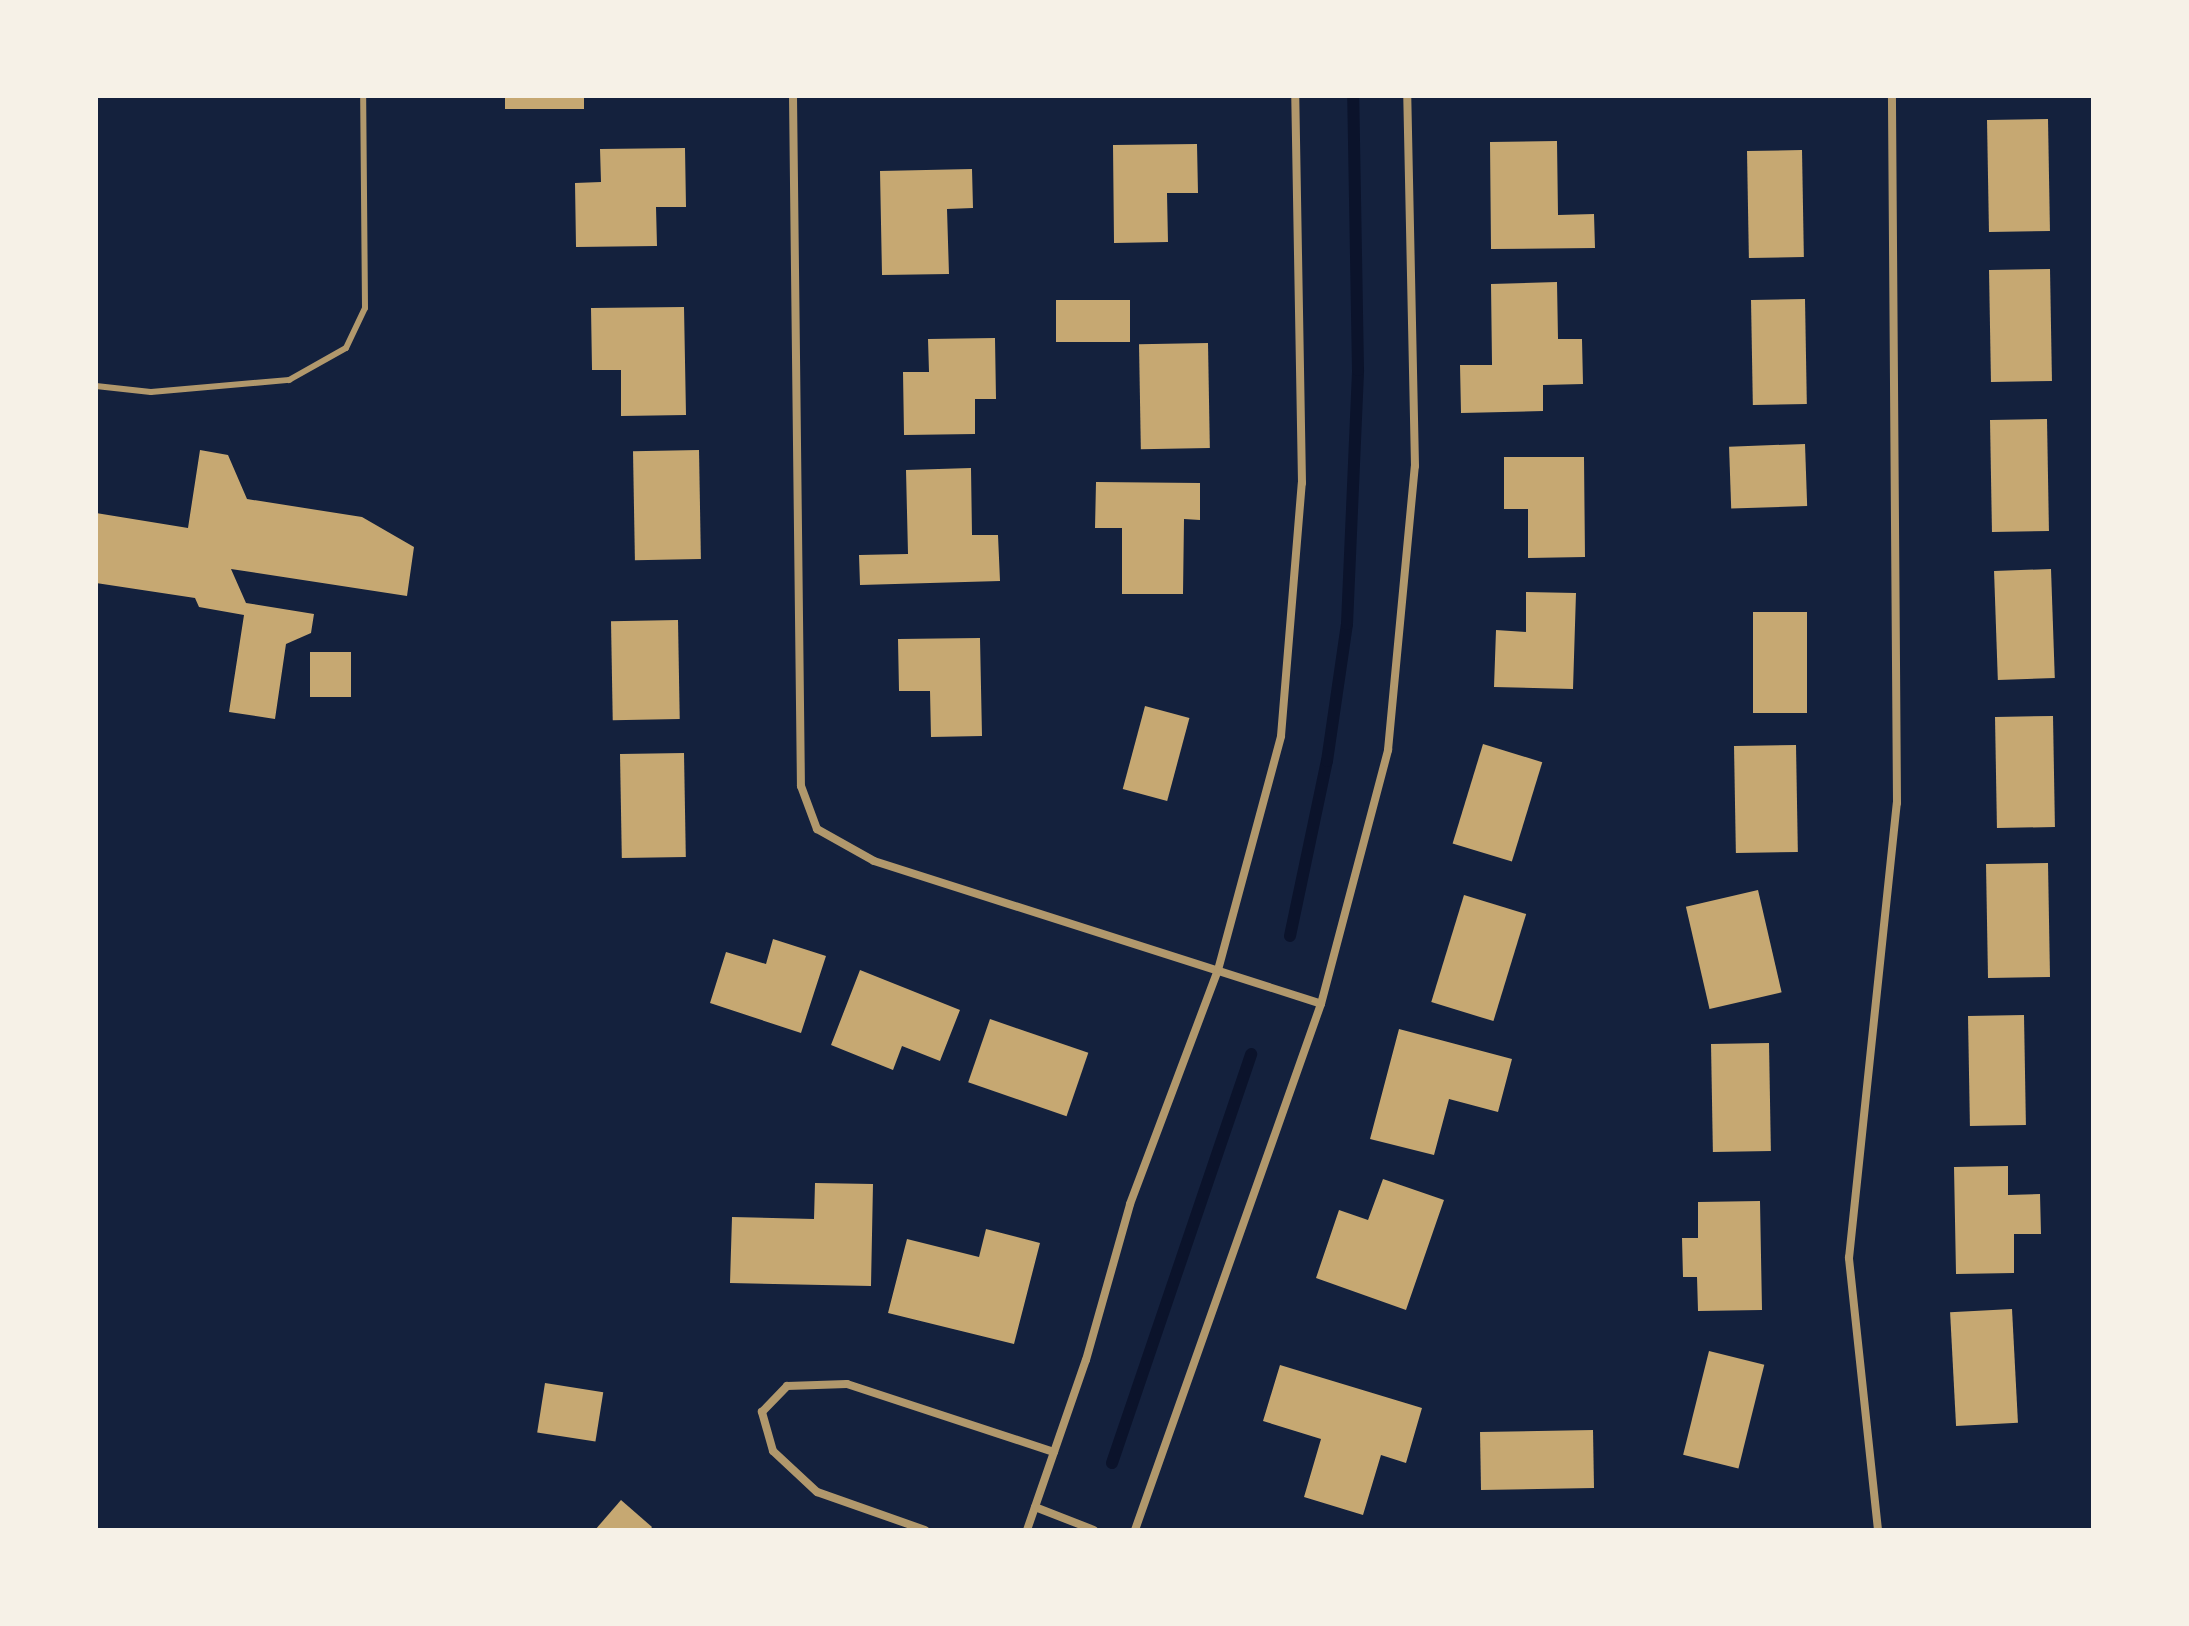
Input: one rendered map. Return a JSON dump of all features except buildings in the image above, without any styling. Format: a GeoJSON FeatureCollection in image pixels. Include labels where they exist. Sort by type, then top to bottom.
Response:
{"type":"FeatureCollection","features":[{"type":"Feature","properties":{"kind":"street"},"geometry":{"type":"LineString","coordinates":[[793,96],[801,786],[817,829],[874,861],[1321,1004]]}},
{"type":"Feature","properties":{"kind":"street"},"geometry":{"type":"LineString","coordinates":[[1027,1530],[1130,1204],[1218,970],[1281,736],[1302,483],[1295,96]]}},
{"type":"Feature","properties":{"kind":"street"},"geometry":{"type":"LineString","coordinates":[[1135,1530],[1321,1004],[1388,750],[1415,466],[1407,96]]}},
{"type":"Feature","properties":{"kind":"street"},"geometry":{"type":"LineString","coordinates":[[1878,1530],[1849,1258],[1897,803],[1892,96]]}},
{"type":"Feature","properties":{"kind":"street"},"geometry":{"type":"LineString","coordinates":[[925,1530],[817,1492],[773,1451],[762,1412],[787,1386],[847,1384],[1054,1452]]}},
{"type":"Feature","properties":{"kind":"street"},"geometry":{"type":"LineString","coordinates":[[1035,1507],[1094,1530]]}},
{"type":"Feature","properties":{"kind":"lane"},"geometry":{"type":"LineString","coordinates":[[96,386],[151,392],[289,380],[346,348],[365,308],[363,96]]}},
{"type":"Feature","properties":{"kind":"waterway"},"geometry":{"type":"LineString","coordinates":[[1290,936],[1327,761],[1347,624],[1358,370],[1353,96]]}},
{"type":"Feature","properties":{"kind":"waterway"},"geometry":{"type":"LineString","coordinates":[[1112,1463],[1251,1054]]}}]}
